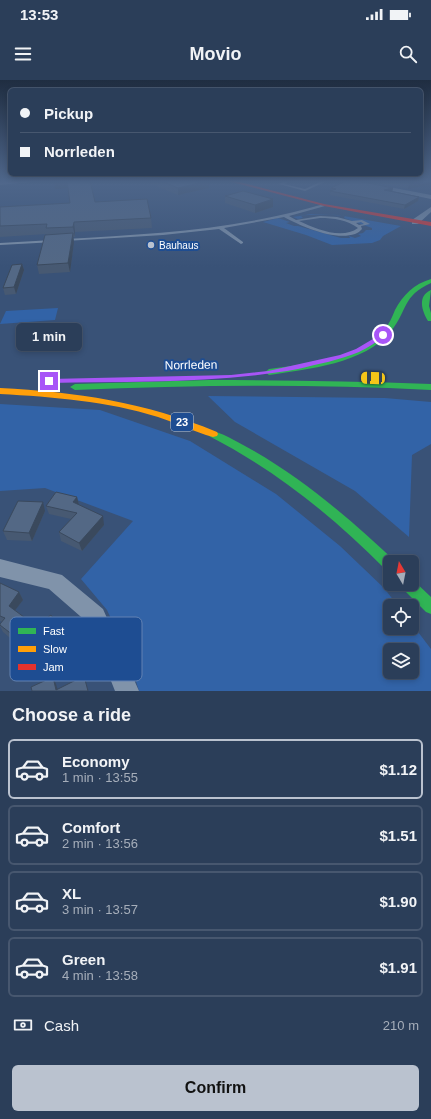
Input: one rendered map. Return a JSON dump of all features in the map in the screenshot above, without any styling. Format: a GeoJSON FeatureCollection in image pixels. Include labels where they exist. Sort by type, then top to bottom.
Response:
{"type":"FeatureCollection","features":[{"type":"Feature","properties":{"kind":"main road"},"geometry":{"type":"LineString","coordinates":[[348,210],[431,224]]}},
{"type":"Feature","properties":{"kind":"main road"},"geometry":{"type":"LineString","coordinates":[[231,377],[268,372],[320,362],[358,350],[383,335],[390,327],[406,295],[417,287],[431,281]]}},
{"type":"Feature","properties":{"kind":"main road"},"geometry":{"type":"LineString","coordinates":[[431,292],[425,300],[424,306],[425,312],[431,319]]}},
{"type":"Feature","properties":{"kind":"main road","name":"Norrleden"},"geometry":{"type":"LineString","coordinates":[[72,380],[231,377],[349,377],[431,381]]}},
{"type":"Feature","properties":{"kind":"main road","name":"Norrleden"},"geometry":{"type":"LineString","coordinates":[[0,390],[240,382],[351,383],[431,387]]}},
{"type":"Feature","properties":{"kind":"main road","name":"23"},"geometry":{"type":"LineString","coordinates":[[0,390],[91,398],[126,405],[167,416],[207,432],[246,450],[280,470],[306,488],[340,516],[383,558]]}},
{"type":"Feature","properties":{"kind":"main road"},"geometry":{"type":"LineString","coordinates":[[415,591],[431,607]]}},
{"type":"Feature","properties":{"kind":"street"},"geometry":{"type":"LineString","coordinates":[[415,222],[429,211]]}},
{"type":"Feature","properties":{"kind":"street"},"geometry":{"type":"LineString","coordinates":[[0,568],[55,581],[96,617]]}},
{"type":"Feature","properties":{"kind":"street"},"geometry":{"type":"LineString","coordinates":[[123,681],[127,691]]}},
{"type":"Feature","properties":{"kind":"lane"},"geometry":{"type":"LineString","coordinates":[[0,244],[142,236],[220,226],[284,215],[306,210]]}},
{"type":"Feature","properties":{"kind":"lane"},"geometry":{"type":"LineString","coordinates":[[284,215],[294,221],[318,230],[344,234],[356,233],[360,228],[358,226]]}},
{"type":"Feature","properties":{"kind":"lane"},"geometry":{"type":"LineString","coordinates":[[294,221],[320,217],[334,218],[350,222],[358,226],[368,224],[364,222],[350,222]]}},
{"type":"Feature","properties":{"kind":"lane"},"geometry":{"type":"LineString","coordinates":[[220,226],[241,244]]}},
{"type":"Feature","properties":{"kind":"shaded area"},"geometry":{"type":"Polygon","coordinates":[[[311,214],[343,216],[306,215],[301,216],[303,218],[298,219],[293,217],[311,214]]]}},
{"type":"Feature","properties":{"kind":"shaded area"},"geometry":{"type":"Polygon","coordinates":[[[345,216],[401,226],[383,236],[380,240],[372,243],[332,245],[306,235],[263,222],[278,218],[290,222],[286,223],[294,226],[341,238],[350,238],[349,236],[355,238],[361,236],[358,234],[363,233],[366,230],[372,230],[372,228],[344,218],[345,216]]]}},
{"type":"Feature","properties":{"kind":"shaded area"},"geometry":{"type":"Polygon","coordinates":[[[58,308],[55,320],[0,324],[6,311],[58,308]]]}},
{"type":"Feature","properties":{"kind":"shaded area"},"geometry":{"type":"Polygon","coordinates":[[[208,396],[385,398],[431,402],[431,444],[412,455],[409,537],[355,491],[235,422],[208,396]]]}},
{"type":"Feature","properties":{"kind":"shaded area"},"geometry":{"type":"Polygon","coordinates":[[[0,404],[100,410],[190,441],[276,494],[340,546],[383,587],[383,591],[386,591],[393,599],[383,599],[383,635],[419,635],[419,633],[431,649],[431,691],[139,691],[136,681],[142,681],[142,617],[110,617],[107,610],[81,579],[133,521],[45,488],[0,491],[0,404]]]}},
{"type":"Feature","properties":{"kind":"building"},"geometry":{"type":"Polygon","coordinates":[[[0,210],[149,210],[151,218],[74,222],[73,227],[46,228],[47,224],[0,226],[0,210]]]}},
{"type":"Feature","properties":{"kind":"building"},"geometry":{"type":"Polygon","coordinates":[[[73,233],[68,263],[37,265],[45,235],[73,233]]]}},
{"type":"Feature","properties":{"kind":"building"},"geometry":{"type":"Polygon","coordinates":[[[22,264],[14,287],[3,288],[12,265],[22,264]]]}},
{"type":"Feature","properties":{"kind":"building"},"geometry":{"type":"Polygon","coordinates":[[[56,492],[77,497],[73,502],[103,516],[79,543],[59,532],[77,513],[46,506],[56,492]]]}},
{"type":"Feature","properties":{"kind":"building"},"geometry":{"type":"Polygon","coordinates":[[[18,501],[43,502],[29,533],[3,531],[18,501]]]}},
{"type":"Feature","properties":{"kind":"building"},"geometry":{"type":"Polygon","coordinates":[[[0,583],[19,592],[9,606],[24,617],[10,617],[10,633],[0,625],[5,618],[0,616],[0,583]]]}},
{"type":"Feature","properties":{"kind":"building"},"geometry":{"type":"Polygon","coordinates":[[[44,681],[54,681],[56,690],[74,681],[85,681],[88,691],[32,691],[31,687],[44,681]]]}},
{"type":"Feature","properties":{"kind":"traffic: fast"},"geometry":{"type":"LineString","coordinates":[[269,372],[314,365],[344,357],[359,351],[388,330],[411,292],[431,281]]}},
{"type":"Feature","properties":{"kind":"traffic: fast"},"geometry":{"type":"LineString","coordinates":[[431,292],[425,302],[427,312],[431,319]]}},
{"type":"Feature","properties":{"kind":"traffic: fast"},"geometry":{"type":"LineString","coordinates":[[75,387],[253,382],[342,383],[431,387]]}},
{"type":"Feature","properties":{"kind":"traffic: fast"},"geometry":{"type":"LineString","coordinates":[[213,434],[262,461],[307,492],[350,527],[383,558]]}},
{"type":"Feature","properties":{"kind":"traffic: fast"},"geometry":{"type":"LineString","coordinates":[[415,591],[431,607]]}},
{"type":"Feature","properties":{"kind":"traffic: slow"},"geometry":{"type":"LineString","coordinates":[[0,391],[27,392],[108,402],[161,415],[187,423],[213,434]]}},
{"type":"Feature","properties":{"kind":"traffic: jam"},"geometry":{"type":"LineString","coordinates":[[349,210],[431,224]]}},
{"type":"Feature","properties":{"kind":"place","name":"Bauhaus"},"geometry":{"type":"Point","coordinates":[151,245]}},
{"type":"Feature","properties":{"kind":"route"},"geometry":{"type":"LineString","coordinates":[[49,381],[231,377],[268,372],[320,362],[342,356],[372,343],[383,335]]}}]}
